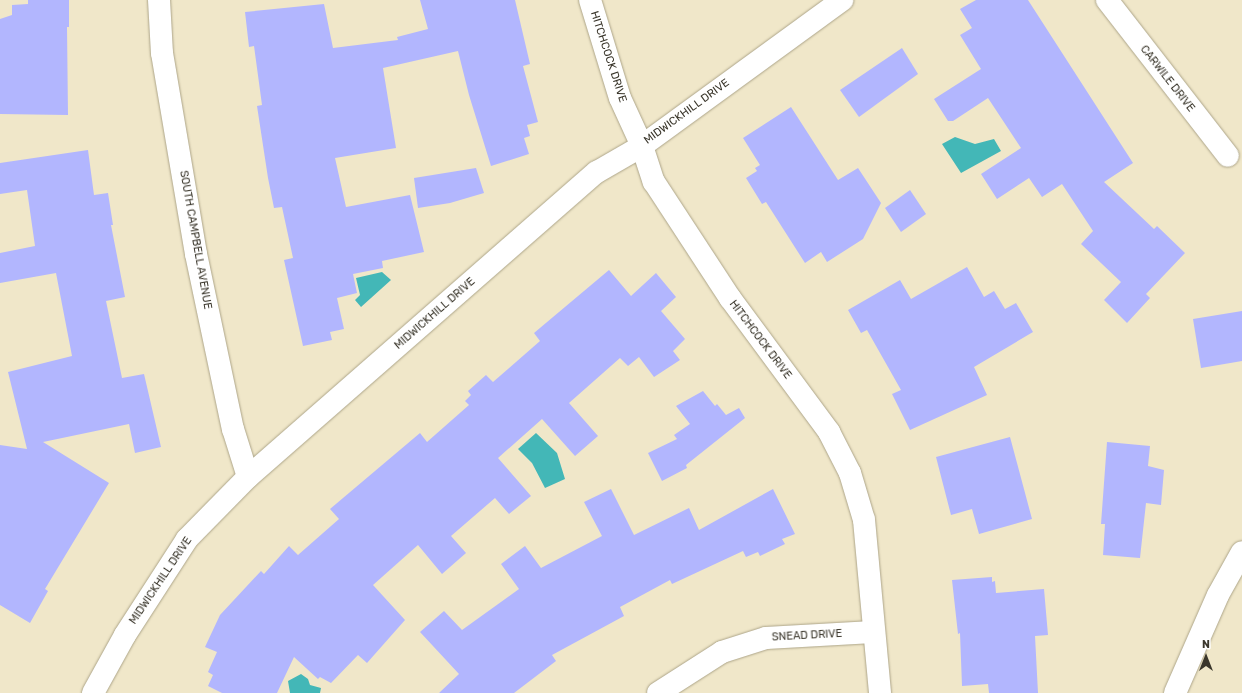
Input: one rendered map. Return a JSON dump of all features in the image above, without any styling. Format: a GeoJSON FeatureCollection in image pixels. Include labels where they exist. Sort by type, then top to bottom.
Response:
{"type":"FeatureCollection","features":[{"type":"Feature","properties":{"kind":"street","name":"SOUTH CAMPBELL AVENUE"},"geometry":{"type":"LineString","coordinates":[[159,0],[162,53],[196,254],[233,429],[248,477]]}},
{"type":"Feature","properties":{"kind":"street","name":"HITCHCOCK DRIVE"},"geometry":{"type":"LineString","coordinates":[[590,0],[620,98],[642,146],[654,182],[730,298],[829,432],[850,473],[864,520],[873,632],[880,693]]}},
{"type":"Feature","properties":{"kind":"street","name":"MIDWICKHILL DRIVE"},"geometry":{"type":"LineString","coordinates":[[93,693],[125,635],[187,539],[248,477],[597,172],[642,146],[842,0]]}},
{"type":"Feature","properties":{"kind":"street","name":"CARWILE DRIVE"},"geometry":{"type":"LineString","coordinates":[[1107,0],[1228,156]]}},
{"type":"Feature","properties":{"kind":"street"},"geometry":{"type":"LineString","coordinates":[[1175,693],[1218,594],[1242,552]]}},
{"type":"Feature","properties":{"kind":"street","name":"SNEAD DRIVE"},"geometry":{"type":"LineString","coordinates":[[658,693],[722,652],[766,638],[873,632]]}},
{"type":"Feature","properties":{"kind":"water"},"geometry":{"type":"Polygon","coordinates":[[[955,137],[975,144],[994,139],[1001,151],[961,173],[942,144],[955,137]]]}},
{"type":"Feature","properties":{"kind":"water"},"geometry":{"type":"Polygon","coordinates":[[[382,272],[391,280],[361,307],[355,300],[360,295],[356,278],[382,272]]]}},
{"type":"Feature","properties":{"kind":"water"},"geometry":{"type":"Polygon","coordinates":[[[536,433],[557,453],[565,479],[545,488],[532,463],[518,449],[536,433]]]}},
{"type":"Feature","properties":{"kind":"water"},"geometry":{"type":"Polygon","coordinates":[[[301,674],[308,679],[310,685],[321,688],[320,693],[290,693],[288,681],[301,674]]]}},
{"type":"Feature","properties":{"kind":"building"},"geometry":{"type":"Polygon","coordinates":[[[28,0],[69,0],[69,27],[67,27],[68,115],[0,114],[0,19],[12,15],[12,5],[28,4],[28,0]]]}},
{"type":"Feature","properties":{"kind":"building"},"geometry":{"type":"Polygon","coordinates":[[[420,0],[515,0],[530,64],[523,66],[538,122],[527,125],[530,136],[524,138],[529,154],[491,166],[469,95],[458,51],[383,68],[396,148],[335,158],[346,207],[410,195],[424,252],[382,261],[383,268],[353,274],[357,293],[337,298],[344,329],[330,332],[332,340],[303,346],[284,260],[293,258],[282,207],[274,208],[268,178],[257,106],[262,105],[254,46],[249,47],[245,12],[324,4],[333,48],[398,40],[397,37],[428,29],[420,0]]]}},
{"type":"Feature","properties":{"kind":"building"},"geometry":{"type":"Polygon","coordinates":[[[976,0],[1028,0],[1133,163],[1104,182],[1154,229],[1157,226],[1185,253],[1146,294],[1150,298],[1127,323],[1104,300],[1121,282],[1081,244],[1093,231],[1062,184],[1042,197],[1029,178],[997,199],[981,174],[1021,148],[988,98],[953,121],[948,121],[934,99],[981,69],[960,35],[972,28],[960,9],[976,0]]]}},
{"type":"Feature","properties":{"kind":"building"},"geometry":{"type":"Polygon","coordinates":[[[902,48],[918,74],[859,117],[840,90],[902,48]]]}},
{"type":"Feature","properties":{"kind":"building"},"geometry":{"type":"Polygon","coordinates":[[[791,107],[838,180],[858,168],[881,203],[863,239],[827,262],[821,252],[805,263],[766,202],[762,204],[746,178],[757,171],[755,168],[760,165],[743,138],[791,107]]]}},
{"type":"Feature","properties":{"kind":"building"},"geometry":{"type":"Polygon","coordinates":[[[88,150],[94,195],[108,193],[113,225],[111,225],[125,297],[106,301],[122,378],[144,374],[161,447],[135,453],[129,424],[43,442],[109,483],[45,589],[48,591],[30,623],[0,605],[0,445],[27,449],[8,372],[72,356],[56,273],[0,283],[0,253],[35,246],[27,190],[0,194],[0,163],[88,150]]]}},
{"type":"Feature","properties":{"kind":"building"},"geometry":{"type":"Polygon","coordinates":[[[476,168],[484,193],[450,203],[418,208],[414,178],[476,168]]]}},
{"type":"Feature","properties":{"kind":"building"},"geometry":{"type":"Polygon","coordinates":[[[910,190],[926,214],[901,232],[885,208],[910,190]]]}},
{"type":"Feature","properties":{"kind":"building"},"geometry":{"type":"Polygon","coordinates":[[[967,267],[984,297],[994,291],[1005,309],[1016,303],[1033,332],[974,367],[987,395],[910,430],[892,394],[901,390],[867,330],[861,333],[848,310],[900,280],[911,299],[967,267]]]}},
{"type":"Feature","properties":{"kind":"building"},"geometry":{"type":"Polygon","coordinates":[[[609,270],[631,296],[656,273],[676,297],[661,311],[685,339],[673,351],[680,360],[654,377],[639,357],[628,366],[620,358],[569,403],[598,436],[575,456],[542,419],[498,458],[531,496],[509,514],[495,498],[451,536],[466,553],[442,574],[418,545],[373,585],[405,620],[367,663],[358,655],[331,683],[320,677],[318,679],[294,657],[277,693],[222,693],[208,686],[213,675],[208,672],[217,652],[205,647],[220,615],[261,571],[264,574],[289,546],[298,555],[339,519],[330,509],[420,433],[427,442],[469,405],[465,401],[471,395],[468,391],[486,375],[493,382],[540,341],[534,333],[609,270]]]}},
{"type":"Feature","properties":{"kind":"building"},"geometry":{"type":"Polygon","coordinates":[[[1242,311],[1242,361],[1201,368],[1193,319],[1242,311]]]}},
{"type":"Feature","properties":{"kind":"building"},"geometry":{"type":"Polygon","coordinates":[[[703,391],[715,406],[717,404],[726,415],[739,408],[745,418],[686,465],[687,468],[662,481],[648,453],[677,439],[674,435],[690,424],[676,406],[703,391]]]}},
{"type":"Feature","properties":{"kind":"building"},"geometry":{"type":"Polygon","coordinates":[[[1010,437],[1032,519],[979,534],[972,509],[951,515],[936,457],[1010,437]]]}},
{"type":"Feature","properties":{"kind":"building"},"geometry":{"type":"Polygon","coordinates":[[[1107,442],[1150,446],[1148,466],[1164,470],[1161,505],[1146,503],[1140,558],[1103,555],[1105,524],[1101,524],[1107,442]]]}},
{"type":"Feature","properties":{"kind":"building"},"geometry":{"type":"Polygon","coordinates":[[[611,489],[634,535],[689,508],[699,530],[773,489],[795,534],[782,539],[785,544],[760,556],[758,552],[746,557],[743,551],[672,584],[670,580],[620,607],[624,616],[552,655],[556,661],[514,693],[439,693],[459,674],[420,632],[444,611],[462,630],[519,589],[501,564],[525,546],[541,568],[602,536],[584,502],[611,489]]]}},
{"type":"Feature","properties":{"kind":"building"},"geometry":{"type":"Polygon","coordinates":[[[992,577],[992,582],[995,581],[996,593],[1044,589],[1048,635],[1035,636],[1038,693],[989,693],[988,684],[962,686],[960,633],[958,634],[952,580],[992,577]]]}}]}
